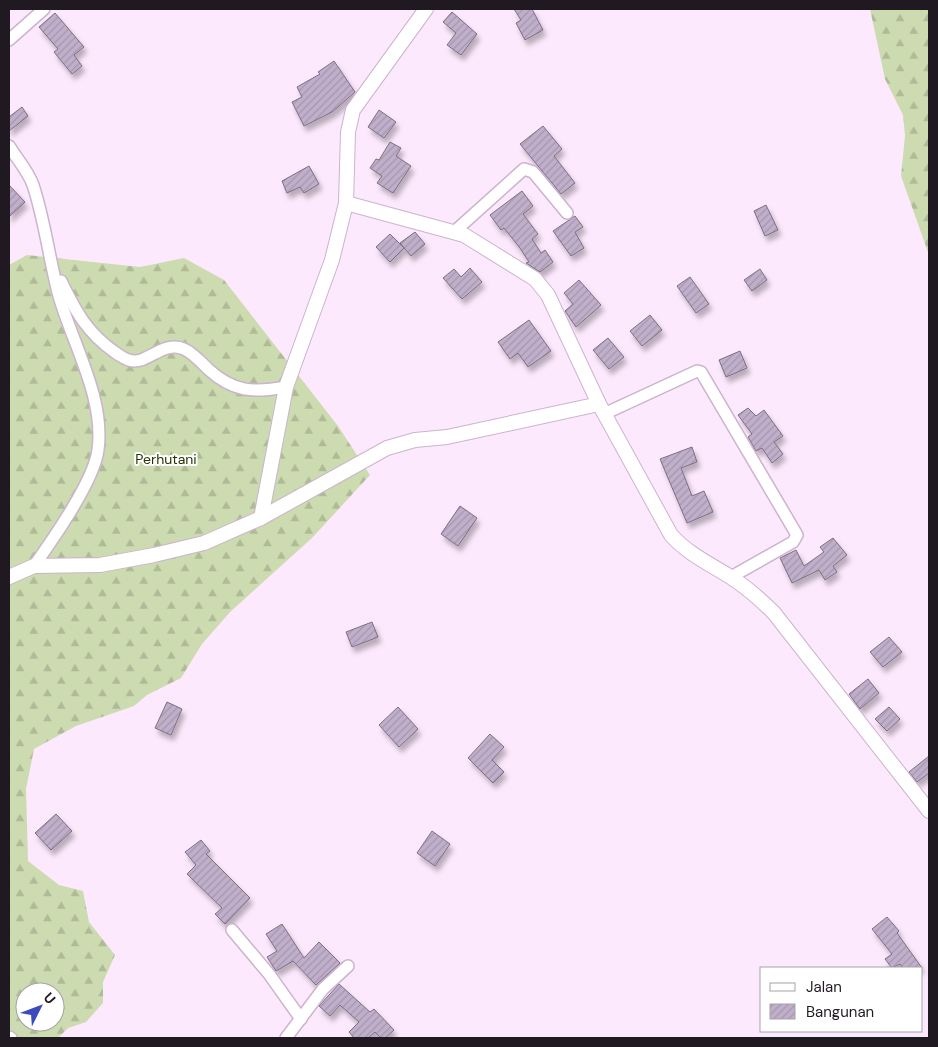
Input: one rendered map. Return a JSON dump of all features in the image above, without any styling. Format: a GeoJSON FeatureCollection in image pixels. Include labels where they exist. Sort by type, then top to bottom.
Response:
{"type":"FeatureCollection","features":[{"type":"Feature","properties":{"kind":"street"},"geometry":{"type":"LineString","coordinates":[[9,40],[44,9]]}},
{"type":"Feature","properties":{"kind":"street"},"geometry":{"type":"LineString","coordinates":[[262,518],[286,387],[332,260],[346,203],[348,132],[353,110],[426,9]]}},
{"type":"Feature","properties":{"kind":"street"},"geometry":{"type":"LineString","coordinates":[[9,146],[32,183],[60,298],[94,404],[98,450],[84,486],[59,530],[34,566]]}},
{"type":"Feature","properties":{"kind":"street"},"geometry":{"type":"LineString","coordinates":[[454,232],[524,169],[533,172],[567,213]]}},
{"type":"Feature","properties":{"kind":"street"},"geometry":{"type":"LineString","coordinates":[[346,203],[464,235],[527,272],[543,287],[601,409],[671,535],[690,552],[731,577],[761,600],[783,624],[929,811]]}},
{"type":"Feature","properties":{"kind":"street"},"geometry":{"type":"LineString","coordinates":[[52,264],[74,309],[97,339],[128,361],[140,360],[166,348],[175,347],[184,349],[223,382],[236,388],[266,390],[286,387]]}},
{"type":"Feature","properties":{"kind":"street"},"geometry":{"type":"LineString","coordinates":[[9,577],[34,566],[100,564],[154,555],[204,543],[262,518],[387,448],[415,440],[447,437],[601,409],[696,371],[701,372],[797,535],[794,542],[731,577]]}},
{"type":"Feature","properties":{"kind":"street"},"geometry":{"type":"LineString","coordinates":[[232,930],[269,974],[301,1019]]}},
{"type":"Feature","properties":{"kind":"street"},"geometry":{"type":"LineString","coordinates":[[286,1038],[322,989],[348,966]]}},
{"type":"Feature","properties":{"kind":"green space"},"geometry":{"type":"Polygon","coordinates":[[[870,9],[929,9],[929,255],[901,176],[905,136],[903,115],[885,79],[870,9]]]}},
{"type":"Feature","properties":{"kind":"green space","name":"Perhutani"},"geometry":{"type":"Polygon","coordinates":[[[27,255],[140,267],[184,258],[224,280],[338,426],[370,475],[312,538],[230,612],[202,644],[181,678],[147,695],[134,706],[76,726],[34,749],[26,789],[28,861],[59,885],[83,891],[89,922],[115,955],[103,982],[103,1003],[86,1022],[68,1028],[65,1031],[65,982],[15,982],[15,1032],[64,1032],[58,1038],[9,1038],[9,265],[27,255]]]}},
{"type":"Feature","properties":{"kind":"building"},"geometry":{"type":"Polygon","coordinates":[[[514,9],[532,9],[543,30],[525,40],[516,23],[521,20],[514,9]]]}},
{"type":"Feature","properties":{"kind":"building"},"geometry":{"type":"Polygon","coordinates":[[[452,12],[477,34],[461,55],[447,45],[456,33],[443,22],[452,12]]]}},
{"type":"Feature","properties":{"kind":"building"},"geometry":{"type":"Polygon","coordinates":[[[55,13],[84,47],[74,55],[82,66],[72,74],[54,52],[58,49],[39,27],[55,13]]]}},
{"type":"Feature","properties":{"kind":"building"},"geometry":{"type":"Polygon","coordinates":[[[334,61],[355,92],[332,112],[304,126],[292,102],[302,97],[297,87],[320,74],[318,72],[334,61]]]}},
{"type":"Feature","properties":{"kind":"building"},"geometry":{"type":"Polygon","coordinates":[[[22,107],[28,116],[9,131],[9,117],[22,107]]]}},
{"type":"Feature","properties":{"kind":"building"},"geometry":{"type":"Polygon","coordinates":[[[379,110],[396,122],[384,138],[368,127],[379,110]]]}},
{"type":"Feature","properties":{"kind":"building"},"geometry":{"type":"Polygon","coordinates":[[[543,126],[562,149],[554,156],[575,183],[561,194],[520,144],[543,126]]]}},
{"type":"Feature","properties":{"kind":"building"},"geometry":{"type":"Polygon","coordinates":[[[390,142],[401,148],[396,156],[411,166],[393,193],[377,183],[382,176],[370,168],[376,159],[379,160],[390,142]]]}},
{"type":"Feature","properties":{"kind":"building"},"geometry":{"type":"Polygon","coordinates":[[[309,166],[319,184],[304,193],[300,187],[287,193],[282,181],[309,166]]]}},
{"type":"Feature","properties":{"kind":"building"},"geometry":{"type":"Polygon","coordinates":[[[9,185],[25,202],[9,217],[9,185]]]}},
{"type":"Feature","properties":{"kind":"building"},"geometry":{"type":"Polygon","coordinates":[[[522,191],[533,206],[523,214],[538,234],[532,239],[541,253],[545,250],[553,262],[540,272],[526,263],[529,262],[520,248],[504,228],[501,230],[490,215],[522,191]]]}},
{"type":"Feature","properties":{"kind":"building"},"geometry":{"type":"Polygon","coordinates":[[[766,205],[778,230],[765,236],[754,211],[766,205]]]}},
{"type":"Feature","properties":{"kind":"building"},"geometry":{"type":"Polygon","coordinates":[[[575,216],[583,227],[575,232],[584,248],[571,256],[553,231],[575,216]]]}},
{"type":"Feature","properties":{"kind":"building"},"geometry":{"type":"Polygon","coordinates":[[[415,232],[425,244],[411,256],[400,243],[415,232]]]}},
{"type":"Feature","properties":{"kind":"building"},"geometry":{"type":"Polygon","coordinates":[[[390,234],[404,248],[390,262],[376,247],[390,234]]]}},
{"type":"Feature","properties":{"kind":"building"},"geometry":{"type":"Polygon","coordinates":[[[470,268],[482,282],[462,299],[443,278],[454,269],[461,277],[470,268]]]}},
{"type":"Feature","properties":{"kind":"building"},"geometry":{"type":"Polygon","coordinates":[[[760,269],[767,280],[752,291],[744,280],[760,269]]]}},
{"type":"Feature","properties":{"kind":"building"},"geometry":{"type":"Polygon","coordinates":[[[690,277],[709,304],[696,313],[677,286],[690,277]]]}},
{"type":"Feature","properties":{"kind":"building"},"geometry":{"type":"Polygon","coordinates":[[[579,280],[601,305],[576,327],[565,311],[573,304],[564,293],[579,280]]]}},
{"type":"Feature","properties":{"kind":"building"},"geometry":{"type":"Polygon","coordinates":[[[650,315],[662,330],[642,346],[630,331],[650,315]]]}},
{"type":"Feature","properties":{"kind":"building"},"geometry":{"type":"Polygon","coordinates":[[[529,320],[551,351],[528,367],[518,353],[510,359],[498,342],[529,320]]]}},
{"type":"Feature","properties":{"kind":"building"},"geometry":{"type":"Polygon","coordinates":[[[608,338],[624,357],[609,369],[593,350],[608,338]]]}},
{"type":"Feature","properties":{"kind":"building"},"geometry":{"type":"Polygon","coordinates":[[[740,351],[747,368],[726,377],[719,360],[740,351]]]}},
{"type":"Feature","properties":{"kind":"building"},"geometry":{"type":"Polygon","coordinates":[[[748,408],[756,416],[764,410],[783,436],[774,442],[783,454],[772,463],[762,448],[756,451],[748,437],[752,434],[738,415],[748,408]]]}},
{"type":"Feature","properties":{"kind":"building"},"geometry":{"type":"Polygon","coordinates":[[[692,447],[697,462],[681,468],[692,496],[704,491],[713,512],[687,523],[660,459],[692,447]]]}},
{"type":"Feature","properties":{"kind":"building"},"geometry":{"type":"Polygon","coordinates":[[[460,506],[477,518],[458,546],[441,534],[460,506]]]}},
{"type":"Feature","properties":{"kind":"building"},"geometry":{"type":"Polygon","coordinates":[[[833,538],[847,555],[833,566],[837,572],[825,580],[819,570],[792,583],[780,558],[796,550],[804,566],[824,552],[820,547],[833,538]]]}},
{"type":"Feature","properties":{"kind":"building"},"geometry":{"type":"Polygon","coordinates":[[[372,622],[378,637],[352,647],[346,632],[372,622]]]}},
{"type":"Feature","properties":{"kind":"building"},"geometry":{"type":"Polygon","coordinates":[[[889,637],[902,652],[883,667],[870,652],[889,637]]]}},
{"type":"Feature","properties":{"kind":"building"},"geometry":{"type":"Polygon","coordinates":[[[868,679],[879,693],[860,709],[849,694],[868,679]]]}},
{"type":"Feature","properties":{"kind":"building"},"geometry":{"type":"Polygon","coordinates":[[[167,702],[182,709],[171,735],[155,728],[167,702]]]}},
{"type":"Feature","properties":{"kind":"building"},"geometry":{"type":"Polygon","coordinates":[[[398,707],[418,729],[399,747],[379,725],[398,707]]]}},
{"type":"Feature","properties":{"kind":"building"},"geometry":{"type":"Polygon","coordinates":[[[889,707],[900,719],[887,731],[875,719],[889,707]]]}},
{"type":"Feature","properties":{"kind":"building"},"geometry":{"type":"Polygon","coordinates":[[[490,734],[504,747],[492,760],[504,772],[493,783],[468,758],[490,734]]]}},
{"type":"Feature","properties":{"kind":"building"},"geometry":{"type":"Polygon","coordinates":[[[929,756],[929,773],[917,782],[909,772],[929,756]]]}},
{"type":"Feature","properties":{"kind":"building"},"geometry":{"type":"Polygon","coordinates":[[[56,814],[72,831],[51,850],[35,833],[56,814]]]}},
{"type":"Feature","properties":{"kind":"building"},"geometry":{"type":"Polygon","coordinates":[[[432,831],[450,844],[435,866],[417,853],[432,831]]]}},
{"type":"Feature","properties":{"kind":"building"},"geometry":{"type":"Polygon","coordinates":[[[201,840],[210,851],[206,854],[250,898],[225,924],[215,914],[222,908],[187,874],[196,865],[185,852],[201,840]]]}},
{"type":"Feature","properties":{"kind":"building"},"geometry":{"type":"Polygon","coordinates":[[[887,917],[899,931],[897,933],[921,967],[902,967],[900,964],[891,967],[885,959],[892,954],[872,929],[887,917]]]}},
{"type":"Feature","properties":{"kind":"building"},"geometry":{"type":"Polygon","coordinates":[[[282,924],[304,958],[319,942],[340,963],[316,985],[293,961],[276,971],[267,957],[277,951],[266,934],[282,924]]]}},
{"type":"Feature","properties":{"kind":"building"},"geometry":{"type":"Polygon","coordinates":[[[339,984],[370,1012],[374,1009],[394,1030],[385,1038],[381,1038],[375,1032],[368,1038],[354,1038],[349,1032],[359,1022],[340,1005],[330,1016],[319,1006],[339,984]]]}}]}
